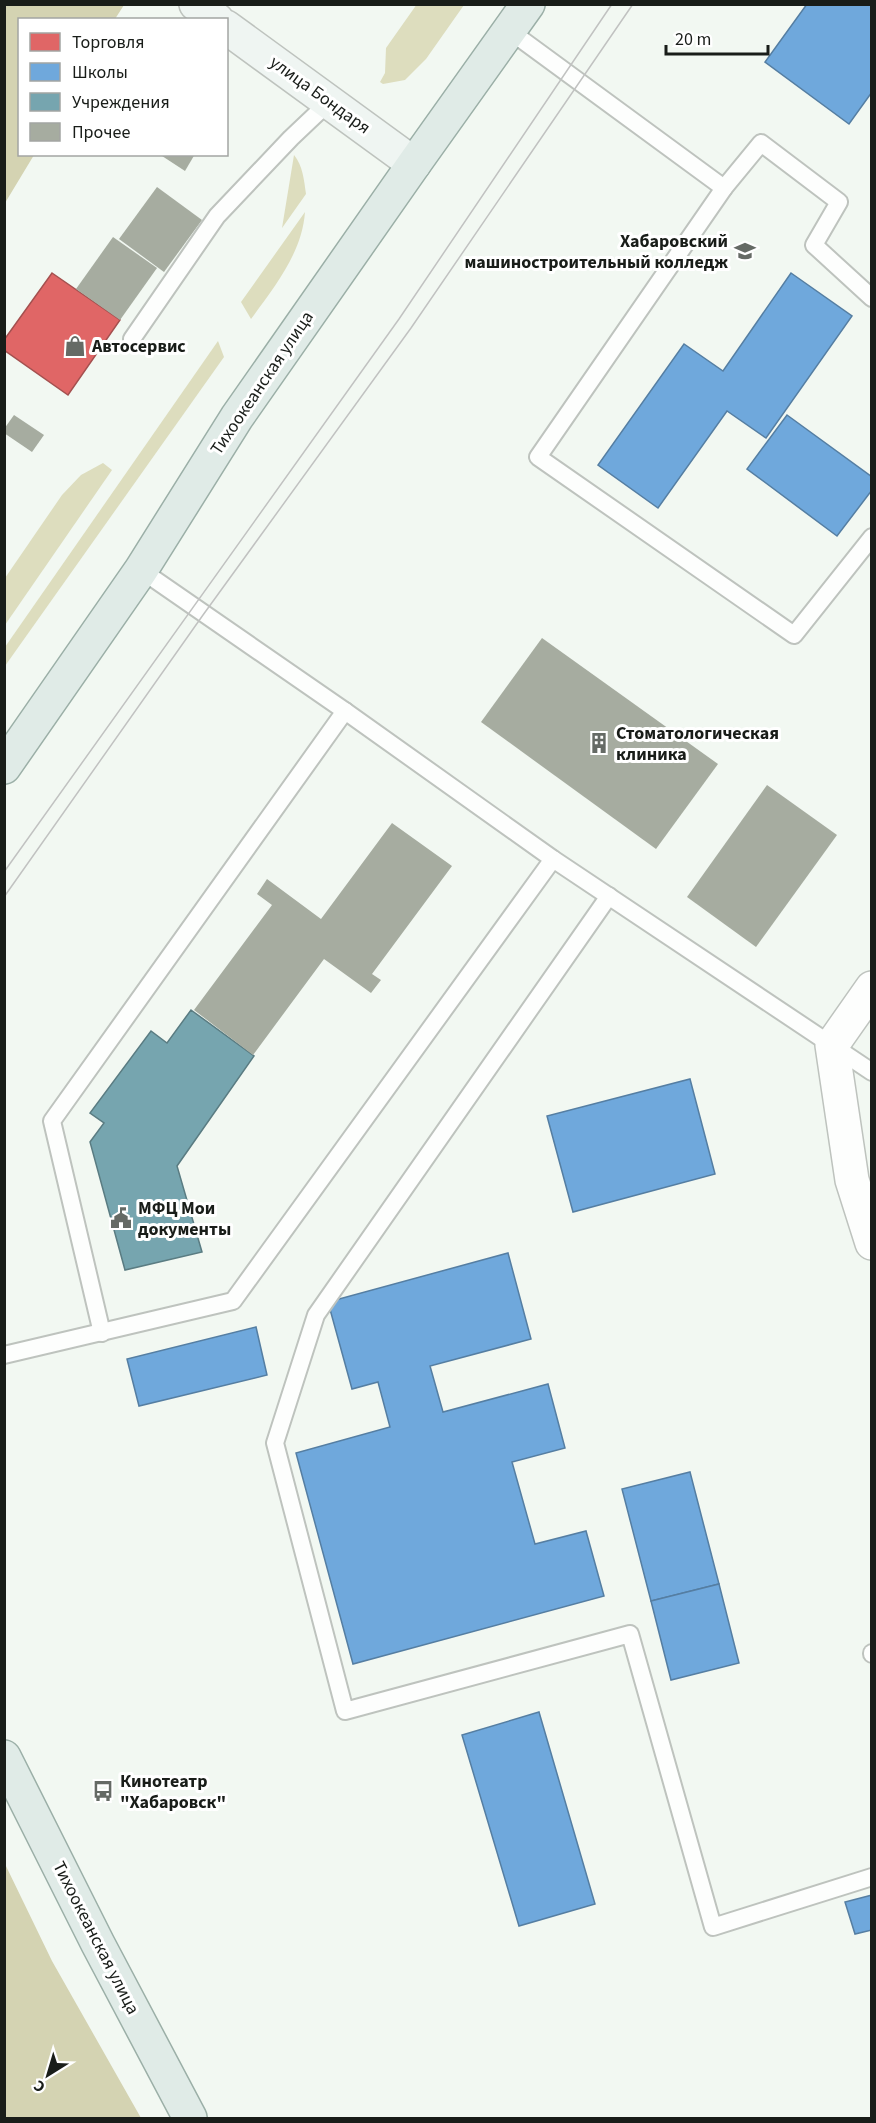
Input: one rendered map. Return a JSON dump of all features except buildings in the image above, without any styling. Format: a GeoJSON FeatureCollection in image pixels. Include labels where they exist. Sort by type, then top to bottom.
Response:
{"type":"FeatureCollection","features":[{"type":"Feature","properties":{"kind":"main road"},"geometry":{"type":"LineString","coordinates":[[196,4],[214,18]]}},
{"type":"Feature","properties":{"kind":"main road","name":"Тихоокеанская улица"},"geometry":{"type":"LineString","coordinates":[[4,767],[141,570],[237,417],[519,18]]}},
{"type":"Feature","properties":{"kind":"main road","name":"улица Бондаря"},"geometry":{"type":"LineString","coordinates":[[228,28],[414,164]]}},
{"type":"Feature","properties":{"kind":"main road","name":"Тихоокеанская улица"},"geometry":{"type":"LineString","coordinates":[[4,1757],[98,1944],[190,2118]]}},
{"type":"Feature","properties":{"kind":"street"},"geometry":{"type":"LineString","coordinates":[[872,988],[832,1045],[852,1180],[872,1242]]}},
{"type":"Feature","properties":{"kind":"lane"},"geometry":{"type":"LineString","coordinates":[[519,18],[724,188]]}},
{"type":"Feature","properties":{"kind":"lane"},"geometry":{"type":"LineString","coordinates":[[132,339],[217,216],[291,138],[329,102]]}},
{"type":"Feature","properties":{"kind":"lane"},"geometry":{"type":"LineString","coordinates":[[872,298],[814,245],[839,202],[762,143],[724,188],[538,457],[794,635],[872,537]]}},
{"type":"Feature","properties":{"kind":"lane"},"geometry":{"type":"LineString","coordinates":[[141,570],[553,859],[872,1072]]}},
{"type":"Feature","properties":{"kind":"lane"},"geometry":{"type":"LineString","coordinates":[[102,1333],[52,1121],[345,711]]}},
{"type":"Feature","properties":{"kind":"lane"},"geometry":{"type":"LineString","coordinates":[[4,1355],[233,1302],[553,859]]}},
{"type":"Feature","properties":{"kind":"lane"},"geometry":{"type":"LineString","coordinates":[[609,896],[316,1315],[275,1443],[345,1712],[630,1634],[713,1927],[872,1877]]}},
{"type":"Feature","properties":{"kind":"green space"},"geometry":{"type":"Polygon","coordinates":[[[5,4],[124,5],[116,18],[18,18],[18,156],[33,156],[5,203],[5,4]]]}},
{"type":"Feature","properties":{"kind":"green space"},"geometry":{"type":"Polygon","coordinates":[[[417,4],[464,5],[426,59],[405,80],[383,84],[380,82],[385,73],[386,48],[417,4]]]}},
{"type":"Feature","properties":{"kind":"green space"},"geometry":{"type":"Polygon","coordinates":[[[294,155],[301,168],[306,194],[282,228],[294,155]]]}},
{"type":"Feature","properties":{"kind":"green space"},"geometry":{"type":"Polygon","coordinates":[[[305,212],[299,241],[286,269],[251,319],[241,302],[305,212]]]}},
{"type":"Feature","properties":{"kind":"green space"},"geometry":{"type":"Polygon","coordinates":[[[218,341],[224,357],[5,666],[5,647],[218,341]]]}},
{"type":"Feature","properties":{"kind":"green space"},"geometry":{"type":"Polygon","coordinates":[[[103,463],[112,470],[5,625],[5,578],[62,495],[81,475],[103,463]]]}},
{"type":"Feature","properties":{"kind":"green space"},"geometry":{"type":"Polygon","coordinates":[[[5,1864],[52,1961],[141,2118],[5,2118],[5,1864]]]}},
{"type":"Feature","properties":{"kind":"tram line"},"geometry":{"type":"LineString","coordinates":[[4,872],[399,319],[612,4]]}},
{"type":"Feature","properties":{"kind":"tram line"},"geometry":{"type":"LineString","coordinates":[[4,897],[203,615],[411,328],[633,4]]}},
{"type":"Feature","properties":{"kind":"place","name":"Хабаровский машиностроительный колледж"},"geometry":{"type":"Point","coordinates":[745,251]}},
{"type":"Feature","properties":{"kind":"place","name":"Автосервис"},"geometry":{"type":"Point","coordinates":[75,346]}},
{"type":"Feature","properties":{"kind":"place","name":"Стоматологическая клиника"},"geometry":{"type":"Point","coordinates":[599,743]}},
{"type":"Feature","properties":{"kind":"place","name":"МФЦ Мои документы"},"geometry":{"type":"Point","coordinates":[121,1218]}},
{"type":"Feature","properties":{"kind":"place","name":"Кинотеатр \"Хабаровск\""},"geometry":{"type":"Point","coordinates":[103,1791]}}]}
